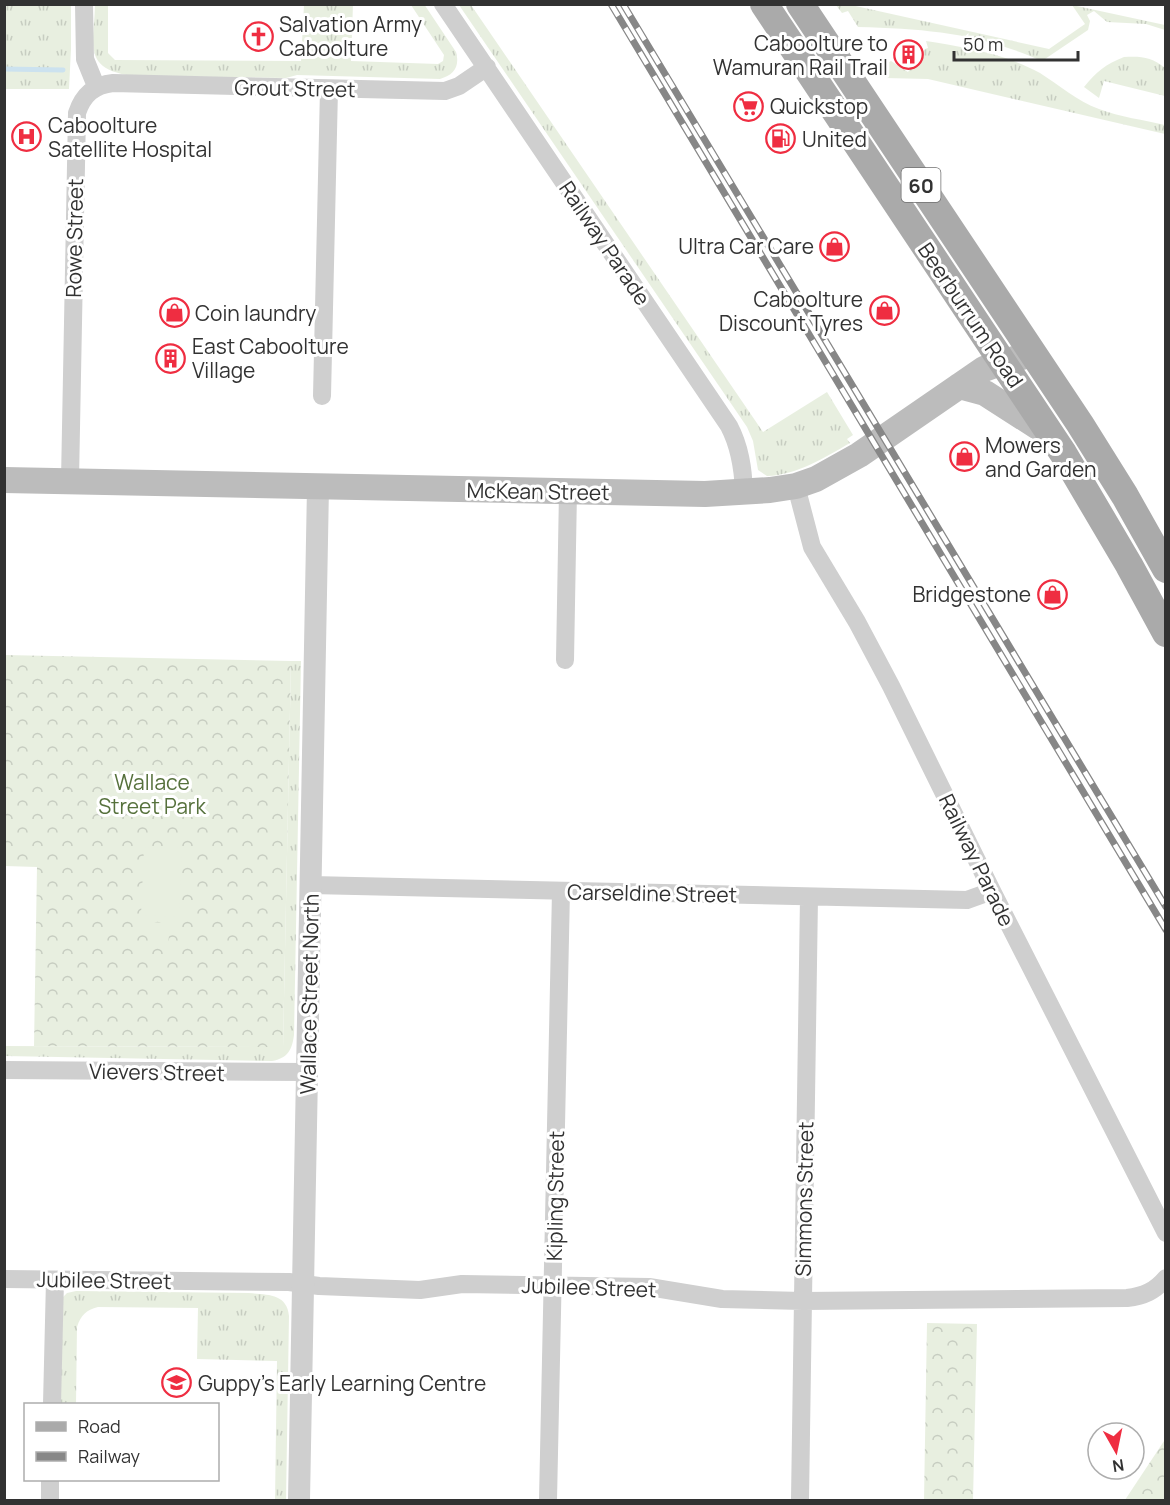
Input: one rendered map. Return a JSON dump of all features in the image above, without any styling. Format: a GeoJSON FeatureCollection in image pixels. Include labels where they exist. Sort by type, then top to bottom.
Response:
{"type":"FeatureCollection","features":[{"type":"Feature","properties":{"kind":"main road","name":"Beerburrum Road"},"geometry":{"type":"LineString","coordinates":[[764,4],[1052,436],[1117,544],[1166,633]]}},
{"type":"Feature","properties":{"kind":"main road","name":"Beerburrum Road"},"geometry":{"type":"LineString","coordinates":[[800,4],[1034,355],[1125,496],[1166,569]]}},
{"type":"Feature","properties":{"kind":"main road","name":"McKean Street"},"geometry":{"type":"LineString","coordinates":[[4,480],[705,494],[796,486],[838,468],[984,369],[1034,355]]}},
{"type":"Feature","properties":{"kind":"main road"},"geometry":{"type":"LineString","coordinates":[[959,386],[985,393],[1052,436]]}},
{"type":"Feature","properties":{"kind":"street"},"geometry":{"type":"LineString","coordinates":[[84,4],[85,59],[96,86]]}},
{"type":"Feature","properties":{"kind":"street","name":"Railway Parade"},"geometry":{"type":"LineString","coordinates":[[443,4],[729,426],[740,454],[744,491]]}},
{"type":"Feature","properties":{"kind":"street","name":"Grout Street"},"geometry":{"type":"LineString","coordinates":[[96,86],[113,83],[445,92],[459,86],[487,67]]}},
{"type":"Feature","properties":{"kind":"street","name":"Rowe Street"},"geometry":{"type":"LineString","coordinates":[[70,480],[77,113],[84,97],[96,86]]}},
{"type":"Feature","properties":{"kind":"street"},"geometry":{"type":"LineString","coordinates":[[322,396],[328,89]]}},
{"type":"Feature","properties":{"kind":"street","name":"Railway Parade"},"geometry":{"type":"LineString","coordinates":[[796,486],[812,547],[857,622],[891,686],[992,891],[1166,1233]]}},
{"type":"Feature","properties":{"kind":"street","name":"Wallace Street North"},"geometry":{"type":"LineString","coordinates":[[299,1500],[309,1072],[318,487]]}},
{"type":"Feature","properties":{"kind":"street"},"geometry":{"type":"LineString","coordinates":[[565,660],[568,491]]}},
{"type":"Feature","properties":{"kind":"street","name":"Carseldine Street"},"geometry":{"type":"LineString","coordinates":[[311,885],[967,900],[992,891]]}},
{"type":"Feature","properties":{"kind":"street","name":"Kipling Street"},"geometry":{"type":"LineString","coordinates":[[549,1500],[561,891]]}},
{"type":"Feature","properties":{"kind":"street","name":"Simmons Street"},"geometry":{"type":"LineString","coordinates":[[800,1500],[809,897]]}},
{"type":"Feature","properties":{"kind":"street","name":"Vievers Street"},"geometry":{"type":"LineString","coordinates":[[4,1070],[309,1072]]}},
{"type":"Feature","properties":{"kind":"street","name":"Jubilee Street"},"geometry":{"type":"LineString","coordinates":[[4,1279],[250,1281],[420,1290],[462,1284],[649,1287],[722,1299],[803,1300],[1127,1298],[1140,1297],[1149,1293],[1166,1278]]}},
{"type":"Feature","properties":{"kind":"street"},"geometry":{"type":"LineString","coordinates":[[52,1403],[55,1280]]}},
{"type":"Feature","properties":{"kind":"street"},"geometry":{"type":"LineString","coordinates":[[50,1481],[50,1500]]}},
{"type":"Feature","properties":{"kind":"green space"},"geometry":{"type":"Polygon","coordinates":[[[5,4],[71,5],[69,89],[5,89],[5,4]]]}},
{"type":"Feature","properties":{"kind":"green space"},"geometry":{"type":"Polygon","coordinates":[[[353,4],[351,61],[438,64],[443,61],[444,55],[411,5],[424,4],[456,52],[455,70],[440,79],[297,75],[286,78],[133,76],[105,68],[94,53],[95,5],[108,5],[108,53],[115,60],[301,61],[304,5],[353,4]]]}},
{"type":"Feature","properties":{"kind":"green space"},"geometry":{"type":"Polygon","coordinates":[[[459,5],[471,5],[763,432],[827,392],[853,435],[847,439],[850,443],[810,465],[789,473],[767,476],[758,470],[753,441],[747,427],[459,5]]]}},
{"type":"Feature","properties":{"kind":"green space"},"geometry":{"type":"Polygon","coordinates":[[[836,5],[851,5],[1049,49],[1085,24],[1072,5],[1165,25],[1165,30],[1146,24],[1107,22],[1094,11],[1087,15],[1090,21],[1088,30],[1042,61],[974,38],[930,31],[858,27],[848,11],[842,13],[836,5]]]}},
{"type":"Feature","properties":{"kind":"green space"},"geometry":{"type":"Polygon","coordinates":[[[926,41],[999,56],[1027,66],[1091,106],[1165,125],[1165,134],[928,79],[885,78],[878,68],[891,61],[908,72],[928,48],[926,41]]]}},
{"type":"Feature","properties":{"kind":"green space"},"geometry":{"type":"Polygon","coordinates":[[[1124,57],[1146,58],[1165,68],[1165,96],[1104,81],[1099,98],[1084,87],[1102,69],[1124,57]]]}},
{"type":"Feature","properties":{"kind":"green space","name":"Wallace Street Park"},"geometry":{"type":"Polygon","coordinates":[[[5,655],[291,661],[283,1047],[34,1046],[37,867],[5,866],[5,655]]]}},
{"type":"Feature","properties":{"kind":"green space"},"geometry":{"type":"Polygon","coordinates":[[[291,661],[301,661],[294,1035],[288,1052],[282,1058],[272,1061],[5,1056],[5,1046],[283,1047],[291,661]]]}},
{"type":"Feature","properties":{"kind":"green space"},"geometry":{"type":"Polygon","coordinates":[[[144,847],[182,848],[179,917],[141,915],[144,847]]]}},
{"type":"Feature","properties":{"kind":"green space"},"geometry":{"type":"Polygon","coordinates":[[[150,922],[170,923],[168,946],[148,944],[150,922]]]}},
{"type":"Feature","properties":{"kind":"green space"},"geometry":{"type":"Polygon","coordinates":[[[76,1291],[249,1293],[269,1295],[280,1299],[287,1308],[289,1316],[286,1500],[275,1500],[277,1361],[197,1359],[198,1308],[98,1307],[84,1314],[77,1327],[76,1403],[59,1403],[61,1299],[67,1293],[76,1291]]]}},
{"type":"Feature","properties":{"kind":"green space"},"geometry":{"type":"Polygon","coordinates":[[[927,1323],[977,1324],[973,1500],[924,1500],[927,1323]]]}},
{"type":"Feature","properties":{"kind":"green space"},"geometry":{"type":"Polygon","coordinates":[[[1165,1401],[1165,1500],[1125,1500],[1138,1481],[1146,1481],[1146,1468],[1164,1441],[1165,1401]]]}},
{"type":"Feature","properties":{"kind":"waterway"},"geometry":{"type":"LineString","coordinates":[[4,69],[63,70]]}},
{"type":"Feature","properties":{"kind":"railway"},"geometry":{"type":"LineString","coordinates":[[611,4],[1166,930]]}},
{"type":"Feature","properties":{"kind":"railway"},"geometry":{"type":"LineString","coordinates":[[623,4],[1166,907]]}},
{"type":"Feature","properties":{"kind":"place","name":"Salvation Army Caboolture"},"geometry":{"type":"Point","coordinates":[258,36]}},
{"type":"Feature","properties":{"kind":"place","name":"Caboolture to Wamuran Rail Trail"},"geometry":{"type":"Point","coordinates":[909,55]}},
{"type":"Feature","properties":{"kind":"place","name":"Quickstop"},"geometry":{"type":"Point","coordinates":[749,106]}},
{"type":"Feature","properties":{"kind":"place","name":"Caboolture Satellite Hospital"},"geometry":{"type":"Point","coordinates":[27,137]}},
{"type":"Feature","properties":{"kind":"place","name":"United"},"geometry":{"type":"Point","coordinates":[781,139]}},
{"type":"Feature","properties":{"kind":"place","name":"Ultra Car Care"},"geometry":{"type":"Point","coordinates":[835,246]}},
{"type":"Feature","properties":{"kind":"place","name":"Caboolture Discount Tyres"},"geometry":{"type":"Point","coordinates":[884,311]}},
{"type":"Feature","properties":{"kind":"place","name":"Coin laundry"},"geometry":{"type":"Point","coordinates":[174,313]}},
{"type":"Feature","properties":{"kind":"place","name":"East Caboolture Village"},"geometry":{"type":"Point","coordinates":[171,358]}},
{"type":"Feature","properties":{"kind":"place","name":"Mowers and Garden"},"geometry":{"type":"Point","coordinates":[964,457]}},
{"type":"Feature","properties":{"kind":"place","name":"Bridgestone"},"geometry":{"type":"Point","coordinates":[1052,594]}},
{"type":"Feature","properties":{"kind":"place","name":"Guppy's Early Learning Centre"},"geometry":{"type":"Point","coordinates":[177,1383]}}]}
